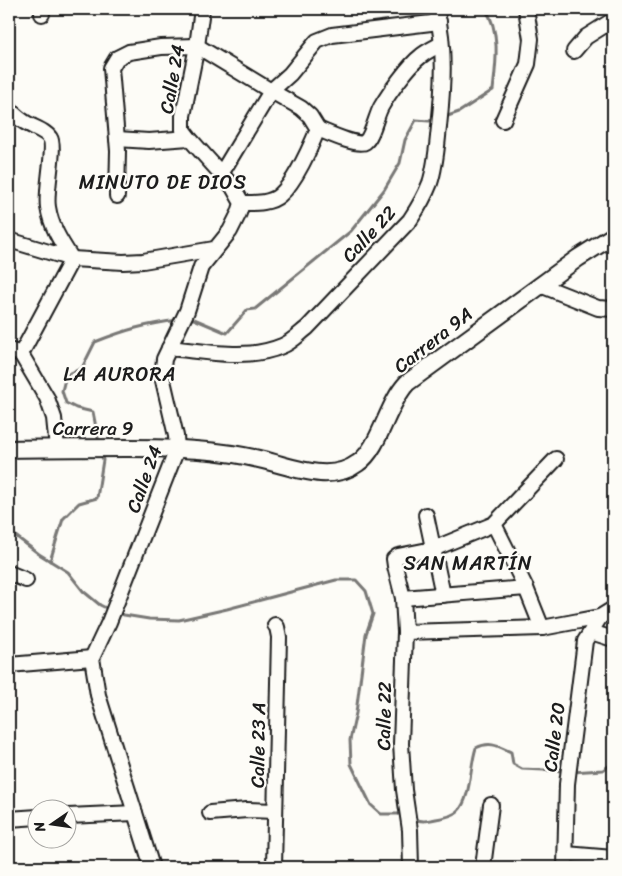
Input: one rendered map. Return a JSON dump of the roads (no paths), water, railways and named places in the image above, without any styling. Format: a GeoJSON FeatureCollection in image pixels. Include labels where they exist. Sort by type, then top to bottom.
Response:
{"type":"FeatureCollection","features":[{"type":"Feature","properties":{"kind":"main road","name":"Carrera 9A"},"geometry":{"type":"LineString","coordinates":[[177,448],[238,454],[320,474],[340,472],[359,463],[372,447],[396,397],[407,383],[540,284],[613,236]]}},
{"type":"Feature","properties":{"kind":"main road","name":"Carrera 9"},"geometry":{"type":"LineString","coordinates":[[9,449],[177,448]]}},
{"type":"Feature","properties":{"kind":"street","name":"Calle 24"},"geometry":{"type":"LineString","coordinates":[[92,658],[109,622],[177,448],[162,376],[164,360],[184,317],[201,267],[230,231],[240,213],[242,203],[233,187],[184,130],[183,116],[197,46],[202,9]]}},
{"type":"Feature","properties":{"kind":"street"},"geometry":{"type":"LineString","coordinates":[[503,120],[528,64],[531,39],[526,10]]}},
{"type":"Feature","properties":{"kind":"street"},"geometry":{"type":"LineString","coordinates":[[221,174],[271,91],[290,74],[317,41],[332,35],[438,15]]}},
{"type":"Feature","properties":{"kind":"street","name":"Calle 22"},"geometry":{"type":"LineString","coordinates":[[169,348],[241,354],[266,351],[282,346],[293,340],[307,328],[410,220],[430,184],[434,170],[443,80],[438,15]]}},
{"type":"Feature","properties":{"kind":"street"},"geometry":{"type":"LineString","coordinates":[[574,51],[586,37],[613,20]]}},
{"type":"Feature","properties":{"kind":"street"},"geometry":{"type":"LineString","coordinates":[[117,196],[117,140],[111,68],[117,58],[137,50],[197,46],[301,108],[310,116],[318,129],[359,144],[365,142],[370,136],[382,106],[412,65],[422,55],[441,44]]}},
{"type":"Feature","properties":{"kind":"street"},"geometry":{"type":"LineString","coordinates":[[9,109],[24,122],[46,134],[51,140],[52,152],[47,193],[48,206],[55,233],[72,259]]}},
{"type":"Feature","properties":{"kind":"street"},"geometry":{"type":"LineString","coordinates":[[242,203],[266,202],[280,196],[305,158],[318,129]]}},
{"type":"Feature","properties":{"kind":"street"},"geometry":{"type":"LineString","coordinates":[[117,140],[149,141],[189,138]]}},
{"type":"Feature","properties":{"kind":"street"},"geometry":{"type":"LineString","coordinates":[[9,240],[72,259],[122,262],[143,261],[214,249]]}},
{"type":"Feature","properties":{"kind":"street"},"geometry":{"type":"LineString","coordinates":[[57,448],[54,418],[48,398],[15,352],[72,259]]}},
{"type":"Feature","properties":{"kind":"street"},"geometry":{"type":"LineString","coordinates":[[540,284],[598,308],[613,309]]}},
{"type":"Feature","properties":{"kind":"street"},"geometry":{"type":"LineString","coordinates":[[433,549],[494,524],[556,459]]}},
{"type":"Feature","properties":{"kind":"street"},"geometry":{"type":"LineString","coordinates":[[426,515],[443,595]]}},
{"type":"Feature","properties":{"kind":"street"},"geometry":{"type":"LineString","coordinates":[[494,524],[526,588],[542,628]]}},
{"type":"Feature","properties":{"kind":"street","name":"Calle 22"},"geometry":{"type":"LineString","coordinates":[[411,867],[410,830],[404,790],[401,744],[405,632],[403,598],[394,559],[398,556],[433,549]]}},
{"type":"Feature","properties":{"kind":"street"},"geometry":{"type":"LineString","coordinates":[[9,573],[26,580]]}},
{"type":"Feature","properties":{"kind":"street"},"geometry":{"type":"LineString","coordinates":[[403,598],[526,588]]}},
{"type":"Feature","properties":{"kind":"street"},"geometry":{"type":"LineString","coordinates":[[405,632],[542,628],[600,617],[613,609]]}},
{"type":"Feature","properties":{"kind":"street","name":"Calle 20"},"geometry":{"type":"LineString","coordinates":[[566,861],[567,784],[585,641],[600,617]]}},
{"type":"Feature","properties":{"kind":"street","name":"Calle 23 A"},"geometry":{"type":"LineString","coordinates":[[274,867],[279,637],[275,625]]}},
{"type":"Feature","properties":{"kind":"street"},"geometry":{"type":"LineString","coordinates":[[590,632],[613,639]]}},
{"type":"Feature","properties":{"kind":"street"},"geometry":{"type":"LineString","coordinates":[[9,665],[92,658],[98,695],[152,867]]}},
{"type":"Feature","properties":{"kind":"street"},"geometry":{"type":"LineString","coordinates":[[483,867],[491,805]]}},
{"type":"Feature","properties":{"kind":"street"},"geometry":{"type":"LineString","coordinates":[[210,813],[247,810],[275,811]]}},
{"type":"Feature","properties":{"kind":"street"},"geometry":{"type":"LineString","coordinates":[[78,816],[135,813]]}},
{"type":"Feature","properties":{"kind":"street"},"geometry":{"type":"LineString","coordinates":[[9,819],[28,818]]}},
{"type":"Feature","properties":{"kind":"street"},"geometry":{"type":"LineString","coordinates":[[566,861],[613,858]]}},
{"type":"Feature","properties":{"kind":"waterway"},"geometry":{"type":"LineString","coordinates":[[445,117],[459,112],[493,90],[496,59],[495,37],[490,17],[485,9]]}},
{"type":"Feature","properties":{"kind":"waterway"},"geometry":{"type":"LineString","coordinates":[[187,319],[194,319],[227,333],[247,310],[255,309],[351,231],[384,190],[400,163],[405,140],[416,120],[429,121],[437,119]]}},
{"type":"Feature","properties":{"kind":"waterway"},"geometry":{"type":"LineString","coordinates":[[99,443],[93,412],[76,408],[66,403],[62,391],[66,375],[82,368],[95,342],[136,328],[179,320]]}},
{"type":"Feature","properties":{"kind":"waterway"},"geometry":{"type":"LineString","coordinates":[[50,561],[63,519],[79,503],[97,498],[103,460],[101,452]]}},
{"type":"Feature","properties":{"kind":"waterway"},"geometry":{"type":"LineString","coordinates":[[9,531],[39,554],[68,572],[83,591],[100,605],[110,610]]}},
{"type":"Feature","properties":{"kind":"waterway"},"geometry":{"type":"LineString","coordinates":[[118,613],[149,619],[179,620],[336,580],[356,580],[366,591],[373,614],[366,634],[356,713],[350,740],[351,764],[371,805],[381,814],[403,814]]}},
{"type":"Feature","properties":{"kind":"waterway"},"geometry":{"type":"LineString","coordinates":[[413,819],[430,820],[448,816],[458,811],[468,790],[476,748],[481,746],[494,745],[511,752],[513,764],[522,769],[566,771]]}},
{"type":"Feature","properties":{"kind":"waterway"},"geometry":{"type":"LineString","coordinates":[[572,772],[603,770],[613,763]]}},
{"type":"Feature","properties":{"kind":"district","name":"MINUTO DE DIOS"},"geometry":{"type":"Point","coordinates":[163,182]}},
{"type":"Feature","properties":{"kind":"district","name":"LA AURORA"},"geometry":{"type":"Point","coordinates":[120,374]}},
{"type":"Feature","properties":{"kind":"district","name":"SAN MARTÍN"},"geometry":{"type":"Point","coordinates":[468,563]}}]}
